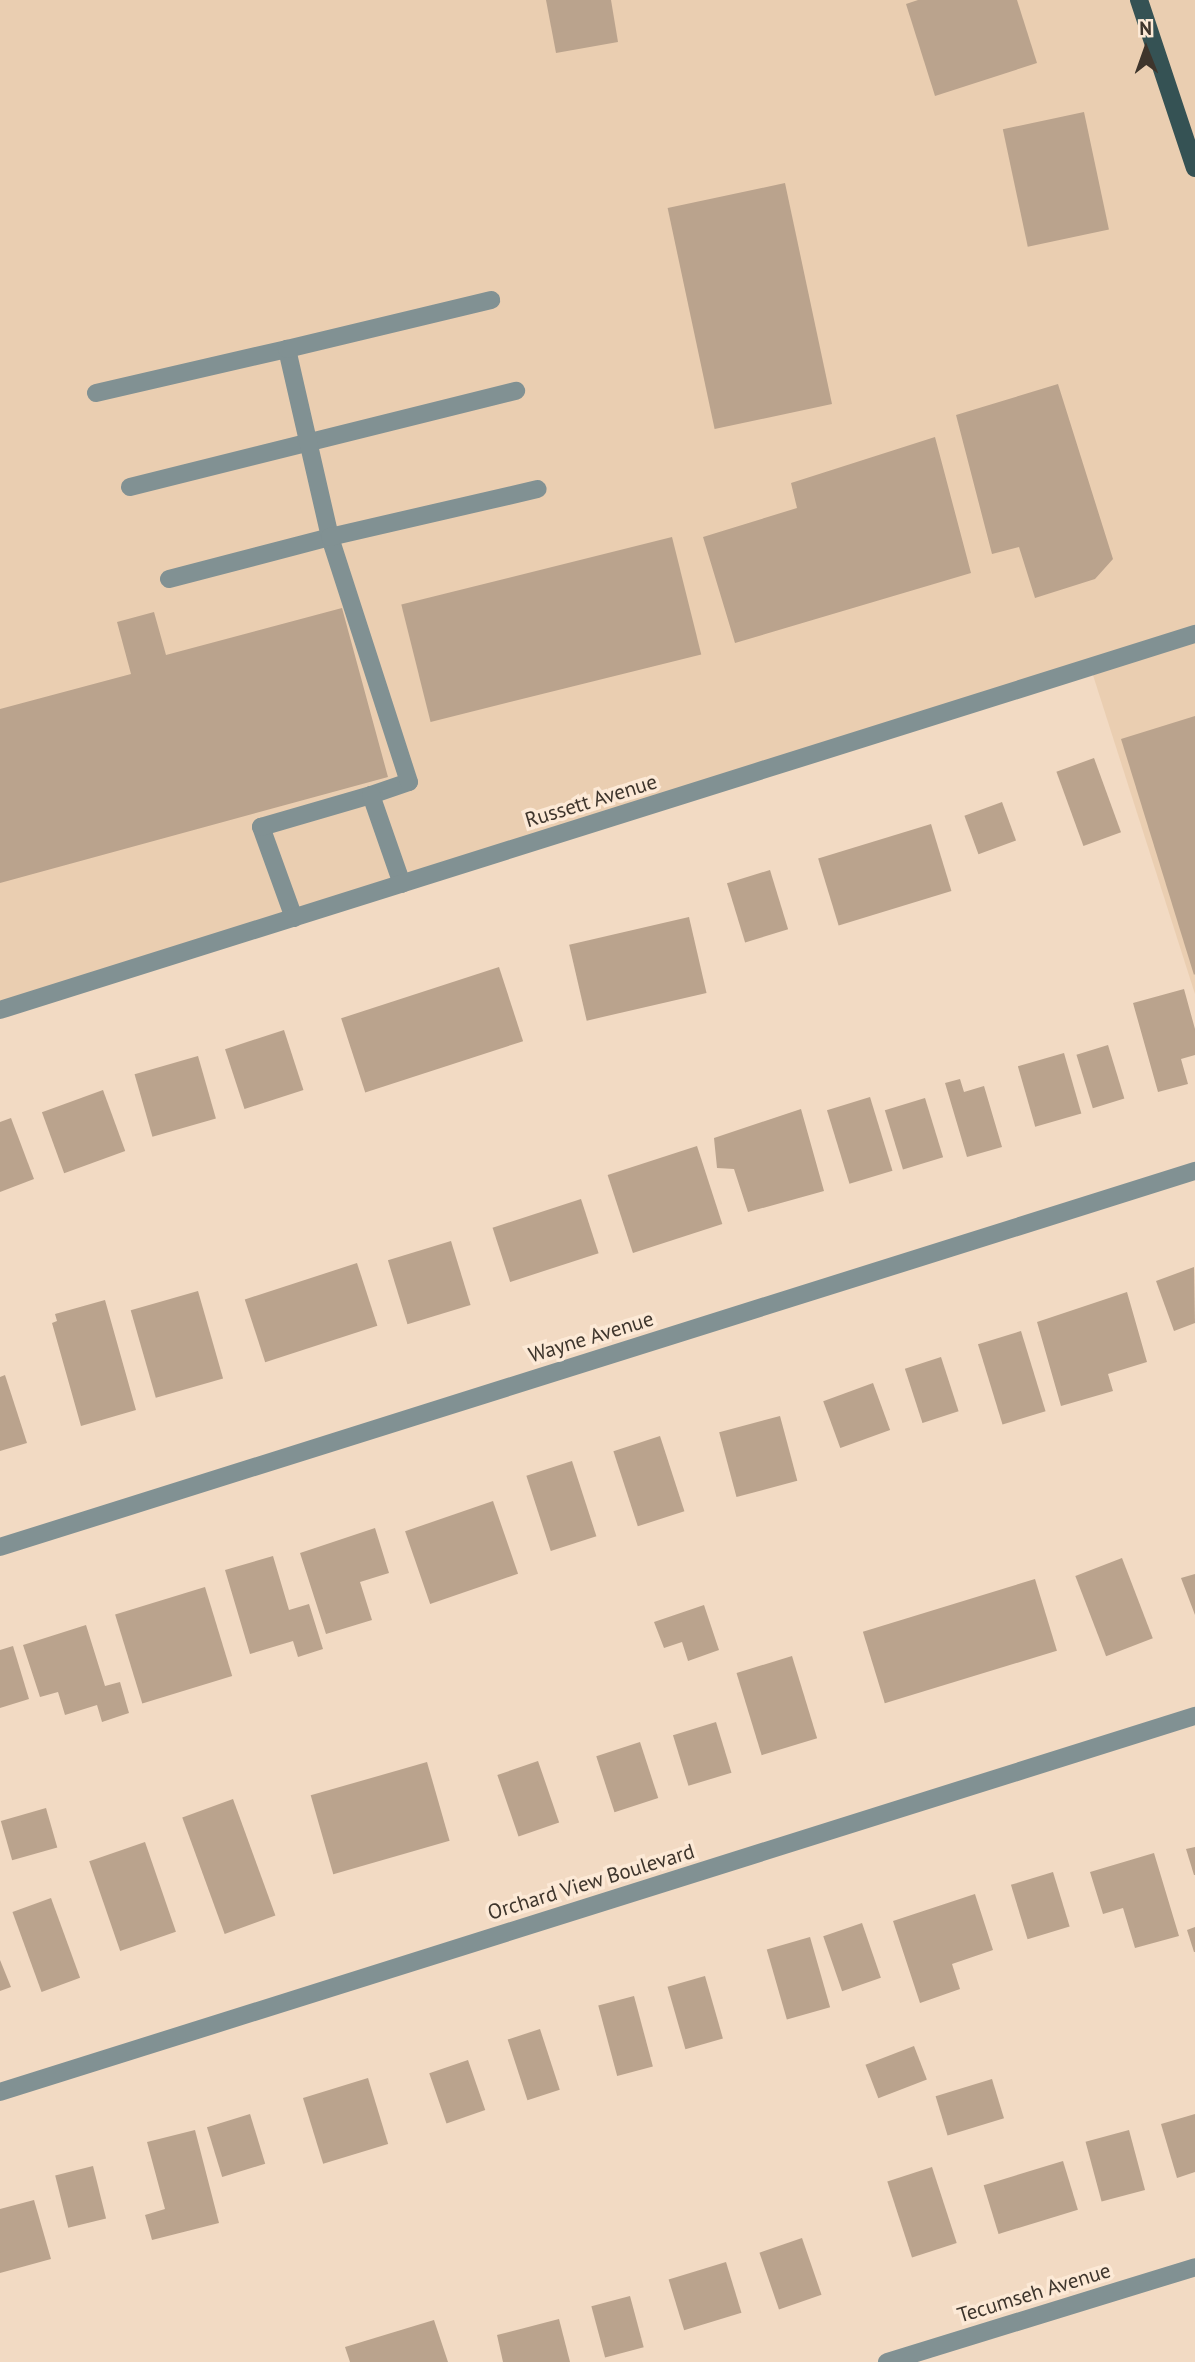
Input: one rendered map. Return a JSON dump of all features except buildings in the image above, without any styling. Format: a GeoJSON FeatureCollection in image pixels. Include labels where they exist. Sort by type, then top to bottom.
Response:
{"type":"FeatureCollection","features":[{"type":"Feature","properties":{"kind":"main road"},"geometry":{"type":"LineString","coordinates":[[1139,0],[1195,169]]}},
{"type":"Feature","properties":{"kind":"street"},"geometry":{"type":"LineString","coordinates":[[96,393],[491,300]]}},
{"type":"Feature","properties":{"kind":"street"},"geometry":{"type":"LineString","coordinates":[[287,349],[330,537],[409,782],[261,827],[294,918]]}},
{"type":"Feature","properties":{"kind":"street"},"geometry":{"type":"LineString","coordinates":[[130,487],[516,391]]}},
{"type":"Feature","properties":{"kind":"street"},"geometry":{"type":"LineString","coordinates":[[169,579],[330,537],[538,489]]}},
{"type":"Feature","properties":{"kind":"street","name":"Russett Avenue"},"geometry":{"type":"LineString","coordinates":[[0,1010],[1195,634]]}},
{"type":"Feature","properties":{"kind":"street"},"geometry":{"type":"LineString","coordinates":[[371,794],[402,884]]}},
{"type":"Feature","properties":{"kind":"street","name":"Wayne Avenue"},"geometry":{"type":"LineString","coordinates":[[0,1547],[1195,1171]]}},
{"type":"Feature","properties":{"kind":"street","name":"Orchard View Boulevard"},"geometry":{"type":"LineString","coordinates":[[0,2092],[1195,1716]]}},
{"type":"Feature","properties":{"kind":"street","name":"Tecumseh Avenue"},"geometry":{"type":"LineString","coordinates":[[887,2362],[924,2357],[1195,2267]]}},
{"type":"Feature","properties":{"kind":"shaded area"},"geometry":{"type":"Polygon","coordinates":[[[0,0],[1195,0],[1195,634],[0,1010],[0,0]]]}},
{"type":"Feature","properties":{"kind":"shaded area"},"geometry":{"type":"Polygon","coordinates":[[[1195,637],[1195,994],[1092,672],[1195,637]]]}}]}
